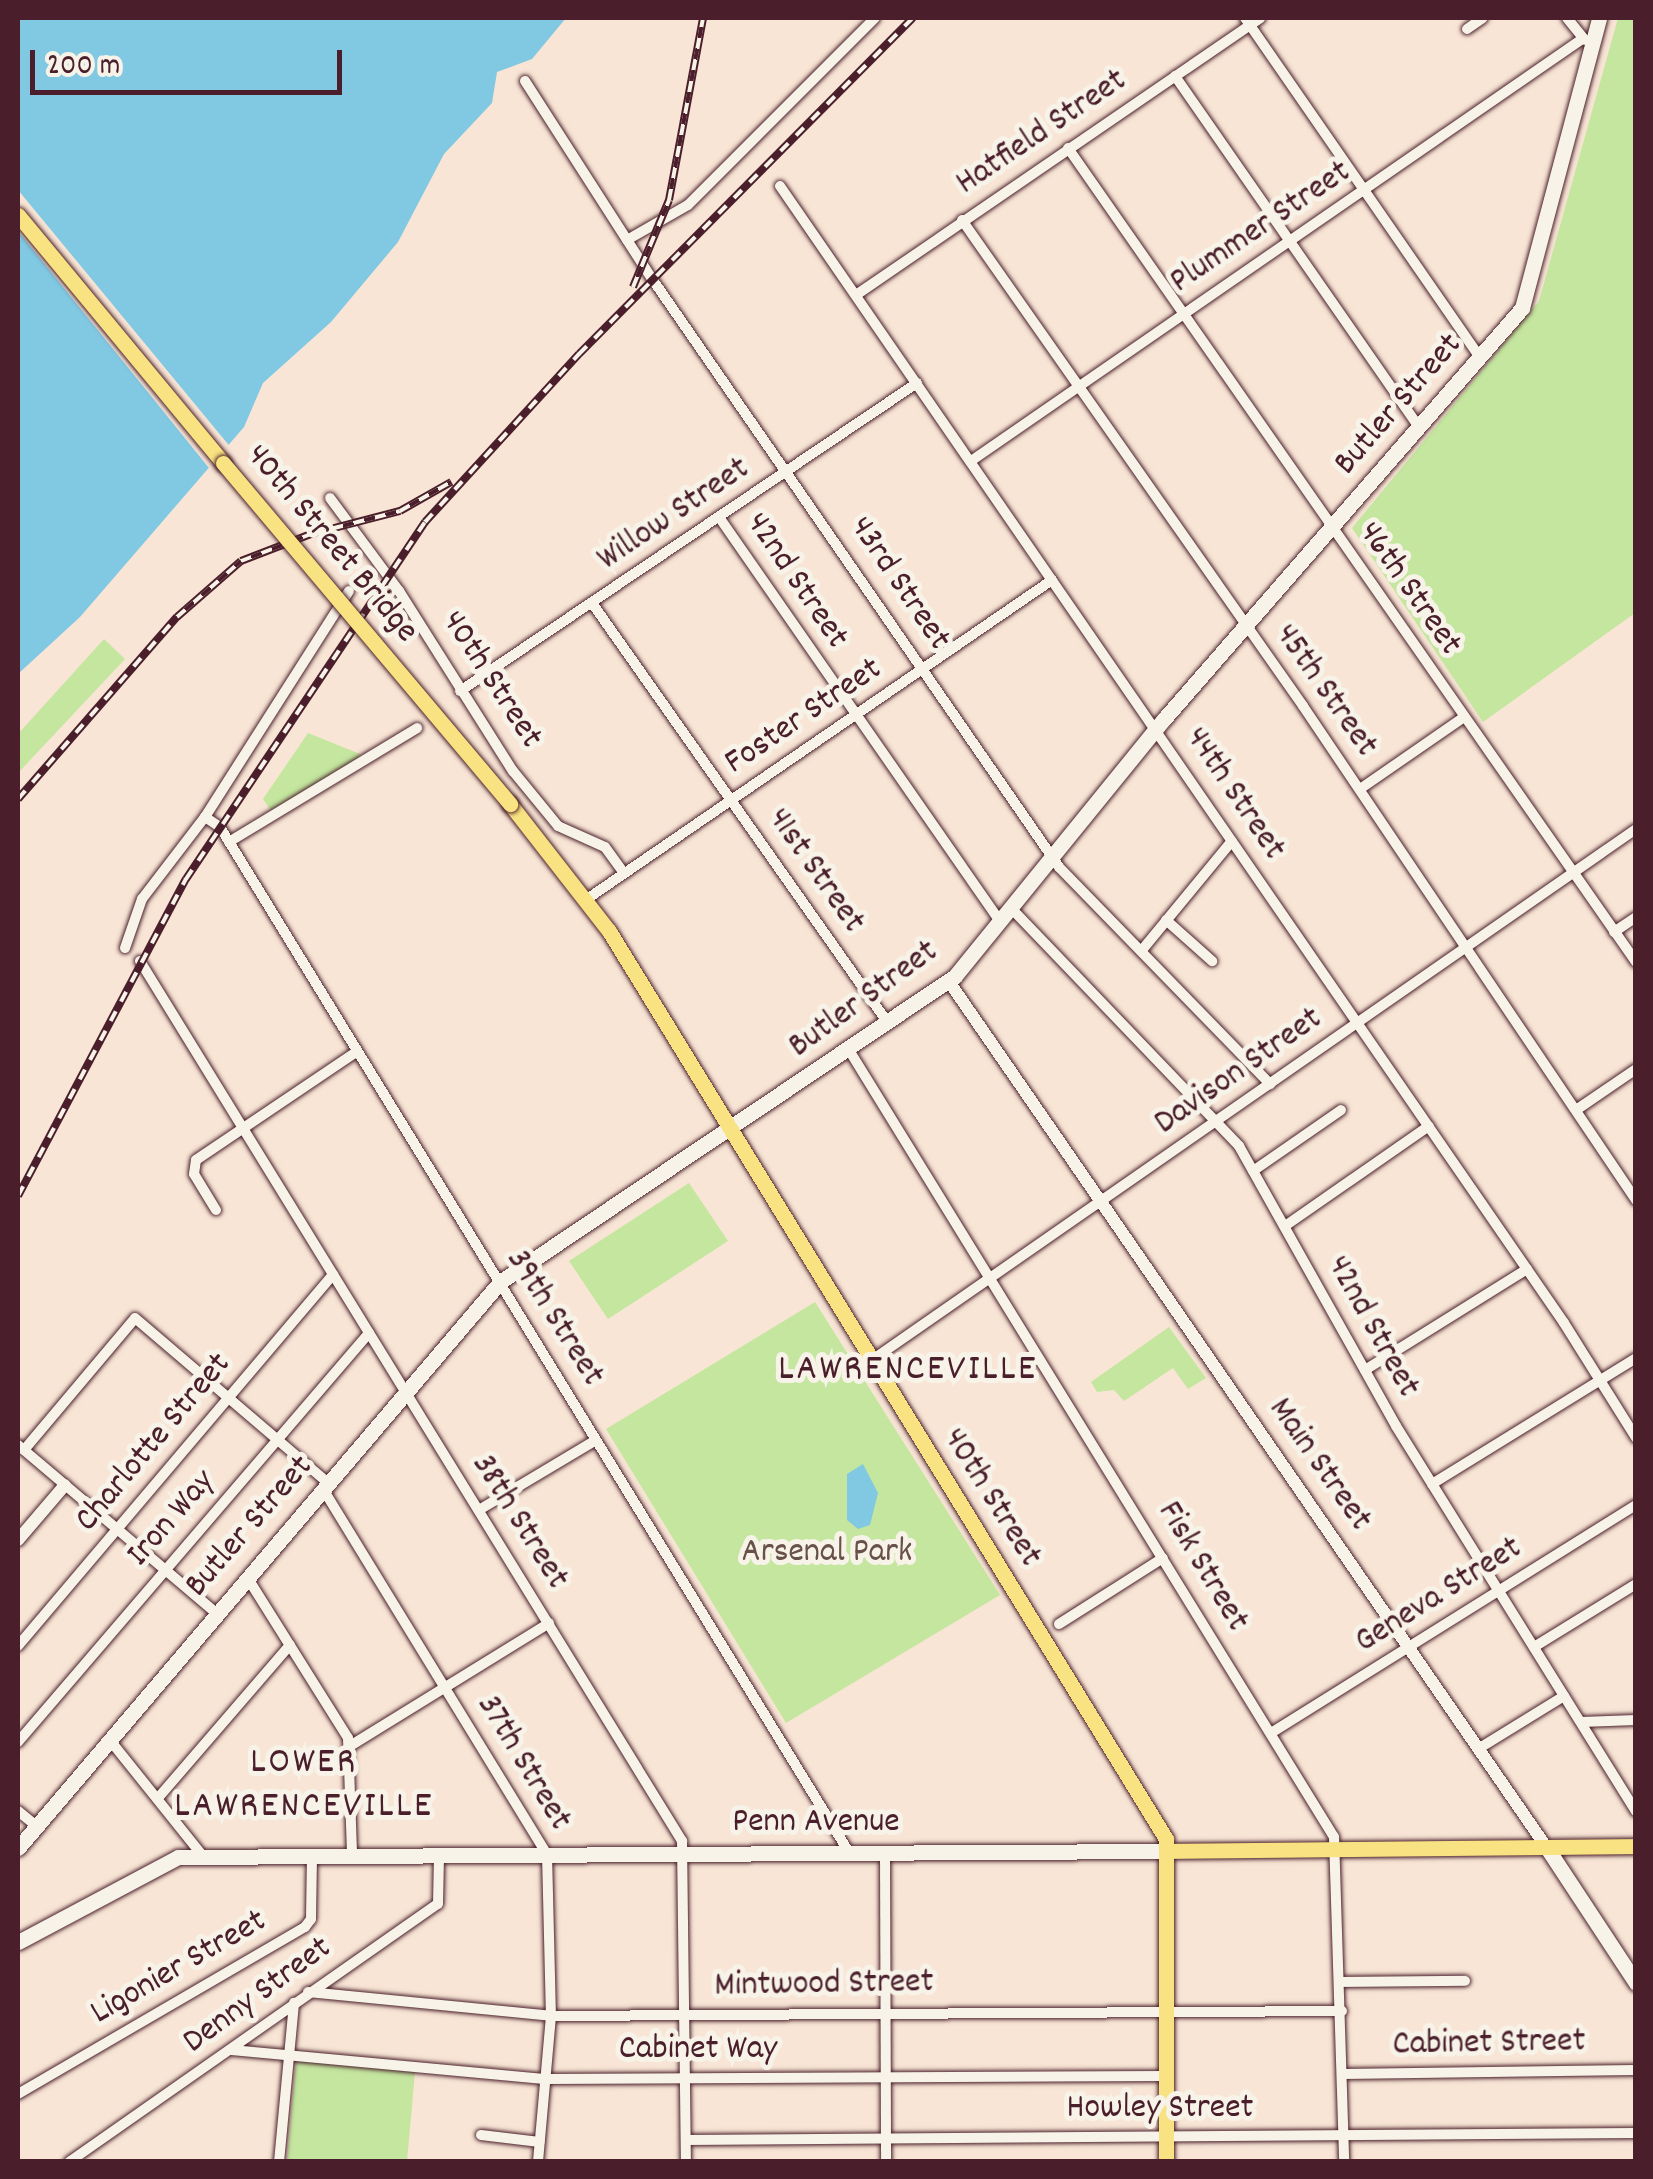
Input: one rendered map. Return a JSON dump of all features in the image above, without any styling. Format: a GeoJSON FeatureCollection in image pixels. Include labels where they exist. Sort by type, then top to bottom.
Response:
{"type":"FeatureCollection","features":[{"type":"Feature","properties":{"kind":"main road","name":"Butler Street"},"geometry":{"type":"LineString","coordinates":[[18,1848],[500,1282],[950,983],[1156,729],[1420,428],[1529,294],[1587,41],[1599,18]]}},
{"type":"Feature","properties":{"kind":"main road","name":"40th Street Bridge"},"geometry":{"type":"LineString","coordinates":[[18,216],[597,913]]}},
{"type":"Feature","properties":{"kind":"main road","name":"40th Street"},"geometry":{"type":"LineString","coordinates":[[597,913],[1144,1800],[1166,1852],[1166,2162]]}},
{"type":"Feature","properties":{"kind":"main road","name":"Penn Avenue"},"geometry":{"type":"LineString","coordinates":[[18,1942],[157,1863],[202,1855],[885,1854],[1636,1846]]}},
{"type":"Feature","properties":{"kind":"main road","name":"Main Street"},"geometry":{"type":"LineString","coordinates":[[1547,1848],[1634,1979]]}},
{"type":"Feature","properties":{"kind":"street"},"geometry":{"type":"LineString","coordinates":[[627,240],[688,205],[874,18]]}},
{"type":"Feature","properties":{"kind":"street"},"geometry":{"type":"LineString","coordinates":[[1467,29],[1484,18]]}},
{"type":"Feature","properties":{"kind":"street"},"geometry":{"type":"LineString","coordinates":[[1567,18],[1587,41]]}},
{"type":"Feature","properties":{"kind":"street"},"geometry":{"type":"LineString","coordinates":[[1251,20],[1480,358]]}},
{"type":"Feature","properties":{"kind":"street","name":"Hatfield Street"},"geometry":{"type":"LineString","coordinates":[[856,295],[1251,20]]}},
{"type":"Feature","properties":{"kind":"street","name":"Plummer Street"},"geometry":{"type":"LineString","coordinates":[[971,461],[1587,41]]}},
{"type":"Feature","properties":{"kind":"street"},"geometry":{"type":"LineString","coordinates":[[1175,76],[1420,428]]}},
{"type":"Feature","properties":{"kind":"street","name":"43rd Street"},"geometry":{"type":"LineString","coordinates":[[525,81],[627,240],[1052,857],[1270,1084]]}},
{"type":"Feature","properties":{"kind":"street","name":"46th Street"},"geometry":{"type":"LineString","coordinates":[[1068,148],[1636,962]]}},
{"type":"Feature","properties":{"kind":"street","name":"44th Street"},"geometry":{"type":"LineString","coordinates":[[780,186],[1527,1269],[1635,1437]]}},
{"type":"Feature","properties":{"kind":"street","name":"45th Street"},"geometry":{"type":"LineString","coordinates":[[962,220],[1360,789],[1579,1108],[1636,1200]]}},
{"type":"Feature","properties":{"kind":"street","name":"Willow Street"},"geometry":{"type":"LineString","coordinates":[[460,690],[917,383]]}},
{"type":"Feature","properties":{"kind":"street","name":"40th Street"},"geometry":{"type":"LineString","coordinates":[[330,498],[399,591],[460,690],[558,826],[605,847],[623,872]]}},
{"type":"Feature","properties":{"kind":"street","name":"42nd Street"},"geometry":{"type":"LineString","coordinates":[[719,517],[1000,922]]}},
{"type":"Feature","properties":{"kind":"street","name":"Foster Street"},"geometry":{"type":"LineString","coordinates":[[587,899],[1052,580]]}},
{"type":"Feature","properties":{"kind":"street"},"geometry":{"type":"LineString","coordinates":[[125,948],[142,899],[204,817],[349,591]]}},
{"type":"Feature","properties":{"kind":"street","name":"41st Street"},"geometry":{"type":"LineString","coordinates":[[592,603],[888,1023]]}},
{"type":"Feature","properties":{"kind":"street"},"geometry":{"type":"LineString","coordinates":[[1360,789],[1464,717]]}},
{"type":"Feature","properties":{"kind":"street"},"geometry":{"type":"LineString","coordinates":[[229,842],[417,728]]}},
{"type":"Feature","properties":{"kind":"street","name":"39th Street"},"geometry":{"type":"LineString","coordinates":[[204,817],[229,842],[850,1854]]}},
{"type":"Feature","properties":{"kind":"street","name":"Davison Street"},"geometry":{"type":"LineString","coordinates":[[872,1360],[1574,876],[1636,829]]}},
{"type":"Feature","properties":{"kind":"street"},"geometry":{"type":"LineString","coordinates":[[1142,950],[1232,840]]}},
{"type":"Feature","properties":{"kind":"street","name":"42nd Street"},"geometry":{"type":"LineString","coordinates":[[1011,908],[1216,1122],[1253,1171],[1432,1484],[1636,1811]]}},
{"type":"Feature","properties":{"kind":"street"},"geometry":{"type":"LineString","coordinates":[[1614,932],[1636,917]]}},
{"type":"Feature","properties":{"kind":"street"},"geometry":{"type":"LineString","coordinates":[[1166,920],[1212,960]]}},
{"type":"Feature","properties":{"kind":"street","name":"38th Street"},"geometry":{"type":"LineString","coordinates":[[140,961],[550,1623],[684,1853],[686,2162]]}},
{"type":"Feature","properties":{"kind":"street","name":"Main Street"},"geometry":{"type":"LineString","coordinates":[[950,983],[1547,1848]]}},
{"type":"Feature","properties":{"kind":"street","name":"Fisk Street"},"geometry":{"type":"LineString","coordinates":[[849,1050],[1339,1849],[1344,2162]]}},
{"type":"Feature","properties":{"kind":"street"},"geometry":{"type":"LineString","coordinates":[[216,1210],[192,1166],[356,1052]]}},
{"type":"Feature","properties":{"kind":"street"},"geometry":{"type":"LineString","coordinates":[[1579,1108],[1636,1069]]}},
{"type":"Feature","properties":{"kind":"street"},"geometry":{"type":"LineString","coordinates":[[1253,1171],[1342,1110]]}},
{"type":"Feature","properties":{"kind":"street"},"geometry":{"type":"LineString","coordinates":[[1285,1226],[1429,1126]]}},
{"type":"Feature","properties":{"kind":"street"},"geometry":{"type":"LineString","coordinates":[[1364,1370],[1527,1269]]}},
{"type":"Feature","properties":{"kind":"street","name":"Charlotte Street"},"geometry":{"type":"LineString","coordinates":[[18,1646],[333,1275]]}},
{"type":"Feature","properties":{"kind":"street","name":"37th Street"},"geometry":{"type":"LineString","coordinates":[[21,1448],[135,1318],[325,1486],[547,1854],[551,2016],[538,2162]]}},
{"type":"Feature","properties":{"kind":"street","name":"Iron Way"},"geometry":{"type":"LineString","coordinates":[[18,1742],[369,1333]]}},
{"type":"Feature","properties":{"kind":"street"},"geometry":{"type":"LineString","coordinates":[[1432,1484],[1636,1358]]}},
{"type":"Feature","properties":{"kind":"street"},"geometry":{"type":"LineString","coordinates":[[479,1510],[596,1440]]}},
{"type":"Feature","properties":{"kind":"street"},"geometry":{"type":"LineString","coordinates":[[21,1448],[216,1614]]}},
{"type":"Feature","properties":{"kind":"street"},"geometry":{"type":"LineString","coordinates":[[18,1540],[65,1485]]}},
{"type":"Feature","properties":{"kind":"street","name":"Geneva Street"},"geometry":{"type":"LineString","coordinates":[[1271,1733],[1636,1505]]}},
{"type":"Feature","properties":{"kind":"street"},"geometry":{"type":"LineString","coordinates":[[1059,1624],[1163,1558]]}},
{"type":"Feature","properties":{"kind":"street"},"geometry":{"type":"LineString","coordinates":[[248,1577],[350,1746],[352,1856]]}},
{"type":"Feature","properties":{"kind":"street"},"geometry":{"type":"LineString","coordinates":[[1534,1648],[1636,1584]]}},
{"type":"Feature","properties":{"kind":"street"},"geometry":{"type":"LineString","coordinates":[[350,1746],[550,1623]]}},
{"type":"Feature","properties":{"kind":"street"},"geometry":{"type":"LineString","coordinates":[[158,1798],[290,1644]]}},
{"type":"Feature","properties":{"kind":"street"},"geometry":{"type":"LineString","coordinates":[[1478,1750],[1564,1696]]}},
{"type":"Feature","properties":{"kind":"street"},"geometry":{"type":"LineString","coordinates":[[1581,1722],[1636,1720]]}},
{"type":"Feature","properties":{"kind":"street"},"geometry":{"type":"LineString","coordinates":[[109,1738],[202,1855]]}},
{"type":"Feature","properties":{"kind":"street"},"geometry":{"type":"LineString","coordinates":[[18,1810],[35,1826]]}},
{"type":"Feature","properties":{"kind":"street"},"geometry":{"type":"LineString","coordinates":[[885,1854],[886,2162]]}},
{"type":"Feature","properties":{"kind":"street","name":"Denny Street"},"geometry":{"type":"LineString","coordinates":[[69,2162],[438,1904],[439,1855]]}},
{"type":"Feature","properties":{"kind":"street","name":"Ligonier Street"},"geometry":{"type":"LineString","coordinates":[[18,2094],[305,1927],[311,1919],[312,1856]]}},
{"type":"Feature","properties":{"kind":"street"},"geometry":{"type":"LineString","coordinates":[[1341,1982],[1465,1981]]}},
{"type":"Feature","properties":{"kind":"street","name":"Mintwood Street"},"geometry":{"type":"LineString","coordinates":[[308,1992],[551,2016],[1342,2011]]}},
{"type":"Feature","properties":{"kind":"street"},"geometry":{"type":"LineString","coordinates":[[279,2162],[294,2003]]}},
{"type":"Feature","properties":{"kind":"street","name":"Cabinet Way"},"geometry":{"type":"LineString","coordinates":[[230,2050],[545,2079],[1166,2076]]}},
{"type":"Feature","properties":{"kind":"street","name":"Cabinet Street"},"geometry":{"type":"LineString","coordinates":[[1342,2074],[1636,2070]]}},
{"type":"Feature","properties":{"kind":"street","name":"Howley Street"},"geometry":{"type":"LineString","coordinates":[[686,2140],[1636,2133]]}},
{"type":"Feature","properties":{"kind":"street"},"geometry":{"type":"LineString","coordinates":[[481,2135],[540,2142]]}},
{"type":"Feature","properties":{"kind":"green space"},"geometry":{"type":"Polygon","coordinates":[[[1618,18],[1636,18],[1635,613],[1483,722],[1352,528],[1539,301],[1618,18]]]}},
{"type":"Feature","properties":{"kind":"green space"},"geometry":{"type":"Polygon","coordinates":[[[104,639],[125,659],[18,773],[18,734],[104,639]]]}},
{"type":"Feature","properties":{"kind":"green space"},"geometry":{"type":"Polygon","coordinates":[[[308,733],[360,754],[356,762],[272,812],[263,799],[308,733]]]}},
{"type":"Feature","properties":{"kind":"green space"},"geometry":{"type":"Polygon","coordinates":[[[689,1183],[728,1241],[608,1319],[569,1261],[689,1183]]]}},
{"type":"Feature","properties":{"kind":"green space","name":"Arsenal Park"},"geometry":{"type":"Polygon","coordinates":[[[815,1302],[1000,1595],[786,1723],[606,1429],[815,1302]]]}},
{"type":"Feature","properties":{"kind":"green space"},"geometry":{"type":"Polygon","coordinates":[[[1169,1327],[1206,1378],[1188,1389],[1173,1368],[1124,1401],[1114,1390],[1097,1392],[1091,1382],[1169,1327]]]}},
{"type":"Feature","properties":{"kind":"green space"},"geometry":{"type":"Polygon","coordinates":[[[296,2061],[415,2072],[407,2161],[287,2161],[296,2061]]]}},
{"type":"Feature","properties":{"kind":"water"},"geometry":{"type":"Polygon","coordinates":[[[18,18],[566,18],[532,59],[497,72],[492,103],[444,154],[398,242],[331,322],[263,383],[244,427],[80,617],[18,674],[18,18]]]}},
{"type":"Feature","properties":{"kind":"water"},"geometry":{"type":"Polygon","coordinates":[[[863,1464],[878,1493],[870,1525],[858,1529],[847,1520],[847,1474],[863,1464]]]}},
{"type":"Feature","properties":{"kind":"pier"},"geometry":{"type":"Polygon","coordinates":[[[18,190],[232,449],[213,473],[18,231],[18,190]]]}},
{"type":"Feature","properties":{"kind":"railway"},"geometry":{"type":"LineString","coordinates":[[633,287],[669,200],[703,18]]}},
{"type":"Feature","properties":{"kind":"railway"},"geometry":{"type":"LineString","coordinates":[[18,1196],[186,879],[425,522],[579,354],[913,18]]}},
{"type":"Feature","properties":{"kind":"railway"},"geometry":{"type":"LineString","coordinates":[[18,799],[177,617],[241,561],[311,534],[400,511],[451,482]]}},
{"type":"Feature","properties":{"kind":"district","name":"LAWRENCEVILLE"},"geometry":{"type":"Point","coordinates":[908,1371]}},
{"type":"Feature","properties":{"kind":"district","name":"LOWER LAWRENCEVILLE"},"geometry":{"type":"Point","coordinates":[304,1786]}}]}
